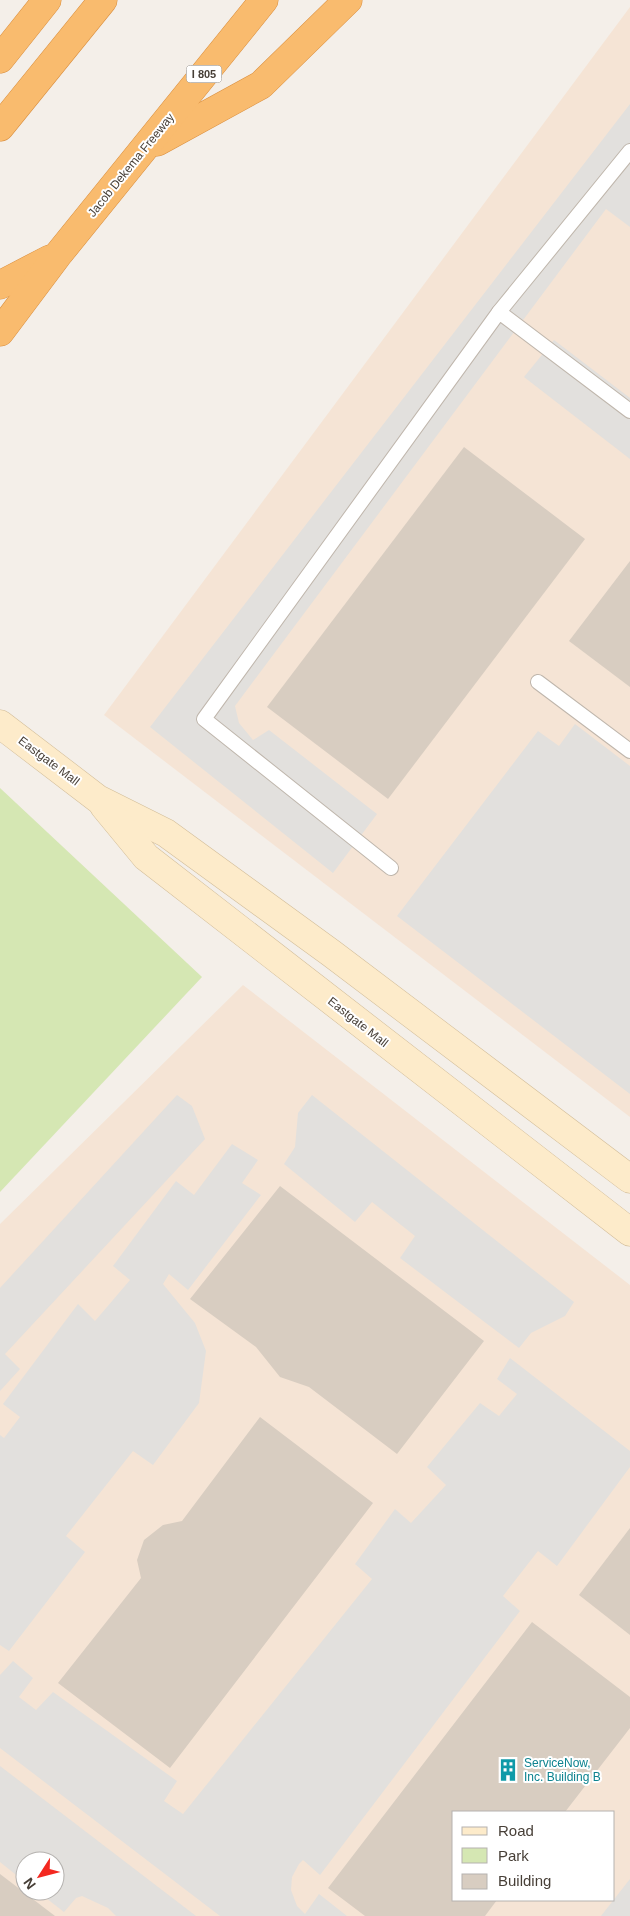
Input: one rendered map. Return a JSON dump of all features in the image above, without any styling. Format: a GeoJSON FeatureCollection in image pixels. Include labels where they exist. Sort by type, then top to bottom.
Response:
{"type":"FeatureCollection","features":[{"type":"Feature","properties":{"kind":"highway"},"geometry":{"type":"LineString","coordinates":[[0,59],[47,0]]}},
{"type":"Feature","properties":{"kind":"highway"},"geometry":{"type":"LineString","coordinates":[[0,127],[103,0]]}},
{"type":"Feature","properties":{"kind":"highway","name":"Jacob Dekema Freeway"},"geometry":{"type":"LineString","coordinates":[[0,332],[57,256],[264,0]]}},
{"type":"Feature","properties":{"kind":"highway"},"geometry":{"type":"LineString","coordinates":[[145,148],[261,84],[348,0]]}},
{"type":"Feature","properties":{"kind":"highway"},"geometry":{"type":"LineString","coordinates":[[0,285],[57,256]]}},
{"type":"Feature","properties":{"kind":"main road","name":"Eastgate Mall"},"geometry":{"type":"LineString","coordinates":[[0,724],[98,799],[166,833],[339,959],[630,1179]]}},
{"type":"Feature","properties":{"kind":"main road","name":"Eastgate Mall"},"geometry":{"type":"LineString","coordinates":[[98,799],[146,857],[630,1232]]}},
{"type":"Feature","properties":{"kind":"lane"},"geometry":{"type":"LineString","coordinates":[[391,868],[204,719],[499,312],[630,151]]}},
{"type":"Feature","properties":{"kind":"lane"},"geometry":{"type":"LineString","coordinates":[[499,312],[630,411]]}},
{"type":"Feature","properties":{"kind":"lane"},"geometry":{"type":"LineString","coordinates":[[538,682],[630,751]]}},
{"type":"Feature","properties":{"kind":"shaded area"},"geometry":{"type":"Polygon","coordinates":[[[630,7],[630,1117],[104,715],[630,7]]]}},
{"type":"Feature","properties":{"kind":"shaded area"},"geometry":{"type":"Polygon","coordinates":[[[630,104],[630,227],[606,209],[235,706],[239,723],[253,740],[269,730],[377,814],[333,873],[150,727],[630,104]]]}},
{"type":"Feature","properties":{"kind":"shaded area"},"geometry":{"type":"Polygon","coordinates":[[[554,340],[630,398],[630,459],[524,377],[554,340]]]}},
{"type":"Feature","properties":{"kind":"shaded area"},"geometry":{"type":"Polygon","coordinates":[[[575,724],[630,766],[630,1094],[397,916],[538,731],[559,746],[575,724]]]}},
{"type":"Feature","properties":{"kind":"shaded area"},"geometry":{"type":"Polygon","coordinates":[[[243,985],[630,1285],[630,1916],[0,1916],[0,1224],[243,985]]]}},
{"type":"Feature","properties":{"kind":"shaded area"},"geometry":{"type":"Polygon","coordinates":[[[177,1095],[192,1106],[205,1139],[5,1354],[20,1369],[0,1391],[0,1288],[177,1095]]]}},
{"type":"Feature","properties":{"kind":"shaded area"},"geometry":{"type":"Polygon","coordinates":[[[312,1095],[574,1302],[565,1316],[531,1333],[519,1348],[400,1258],[415,1236],[372,1202],[355,1222],[284,1164],[295,1147],[298,1113],[312,1095]]]}},
{"type":"Feature","properties":{"kind":"shaded area"},"geometry":{"type":"Polygon","coordinates":[[[232,1144],[258,1160],[242,1183],[261,1195],[188,1290],[169,1274],[163,1284],[195,1323],[206,1351],[199,1403],[153,1465],[133,1451],[66,1536],[85,1552],[9,1651],[0,1645],[0,1435],[4,1438],[20,1417],[3,1404],[78,1304],[95,1321],[130,1280],[113,1266],[176,1181],[194,1195],[232,1144]]]}},
{"type":"Feature","properties":{"kind":"shaded area"},"geometry":{"type":"Polygon","coordinates":[[[510,1358],[630,1451],[630,1467],[557,1566],[538,1551],[503,1596],[520,1611],[320,1875],[303,1860],[299,1864],[292,1877],[291,1890],[297,1906],[305,1914],[319,1894],[347,1916],[220,1916],[0,1748],[0,1675],[13,1661],[33,1678],[19,1697],[36,1710],[53,1692],[177,1781],[164,1801],[183,1814],[372,1579],[355,1564],[395,1509],[411,1523],[446,1485],[427,1467],[480,1403],[499,1416],[517,1394],[497,1379],[510,1358]]]}},
{"type":"Feature","properties":{"kind":"shaded area"},"geometry":{"type":"Polygon","coordinates":[[[0,1766],[196,1916],[116,1916],[108,1908],[82,1896],[76,1898],[64,1912],[50,1901],[65,1901],[65,1851],[15,1851],[15,1874],[0,1862],[0,1766]]]}},
{"type":"Feature","properties":{"kind":"shaded area"},"geometry":{"type":"Polygon","coordinates":[[[630,1879],[630,1916],[601,1916],[613,1901],[615,1901],[615,1898],[630,1879]]]}},
{"type":"Feature","properties":{"kind":"green space"},"geometry":{"type":"Polygon","coordinates":[[[0,788],[202,977],[0,1192],[0,788]]]}},
{"type":"Feature","properties":{"kind":"building"},"geometry":{"type":"Polygon","coordinates":[[[464,447],[585,539],[388,799],[267,707],[464,447]]]}},
{"type":"Feature","properties":{"kind":"building"},"geometry":{"type":"Polygon","coordinates":[[[630,561],[630,687],[569,641],[630,561]]]}},
{"type":"Feature","properties":{"kind":"building"},"geometry":{"type":"Polygon","coordinates":[[[280,1186],[484,1341],[397,1454],[309,1387],[280,1377],[256,1347],[190,1299],[280,1186]]]}},
{"type":"Feature","properties":{"kind":"building"},"geometry":{"type":"Polygon","coordinates":[[[260,1417],[373,1503],[170,1768],[58,1683],[141,1578],[137,1560],[144,1540],[163,1525],[182,1521],[260,1417]]]}},
{"type":"Feature","properties":{"kind":"building"},"geometry":{"type":"Polygon","coordinates":[[[630,1528],[630,1635],[579,1595],[630,1528]]]}},
{"type":"Feature","properties":{"kind":"building","name":"ServiceNow, Inc. Building B"},"geometry":{"type":"Polygon","coordinates":[[[532,1622],[630,1697],[630,1728],[566,1811],[452,1811],[452,1901],[496,1901],[485,1916],[365,1916],[328,1888],[532,1622]]]}},
{"type":"Feature","properties":{"kind":"building"},"geometry":{"type":"Polygon","coordinates":[[[0,1874],[15,1885],[15,1901],[35,1901],[55,1916],[0,1916],[0,1874]]]}},
{"type":"Feature","properties":{"kind":"place","name":"ServiceNow, Inc. Building B"},"geometry":{"type":"Point","coordinates":[508,1770]}}]}
